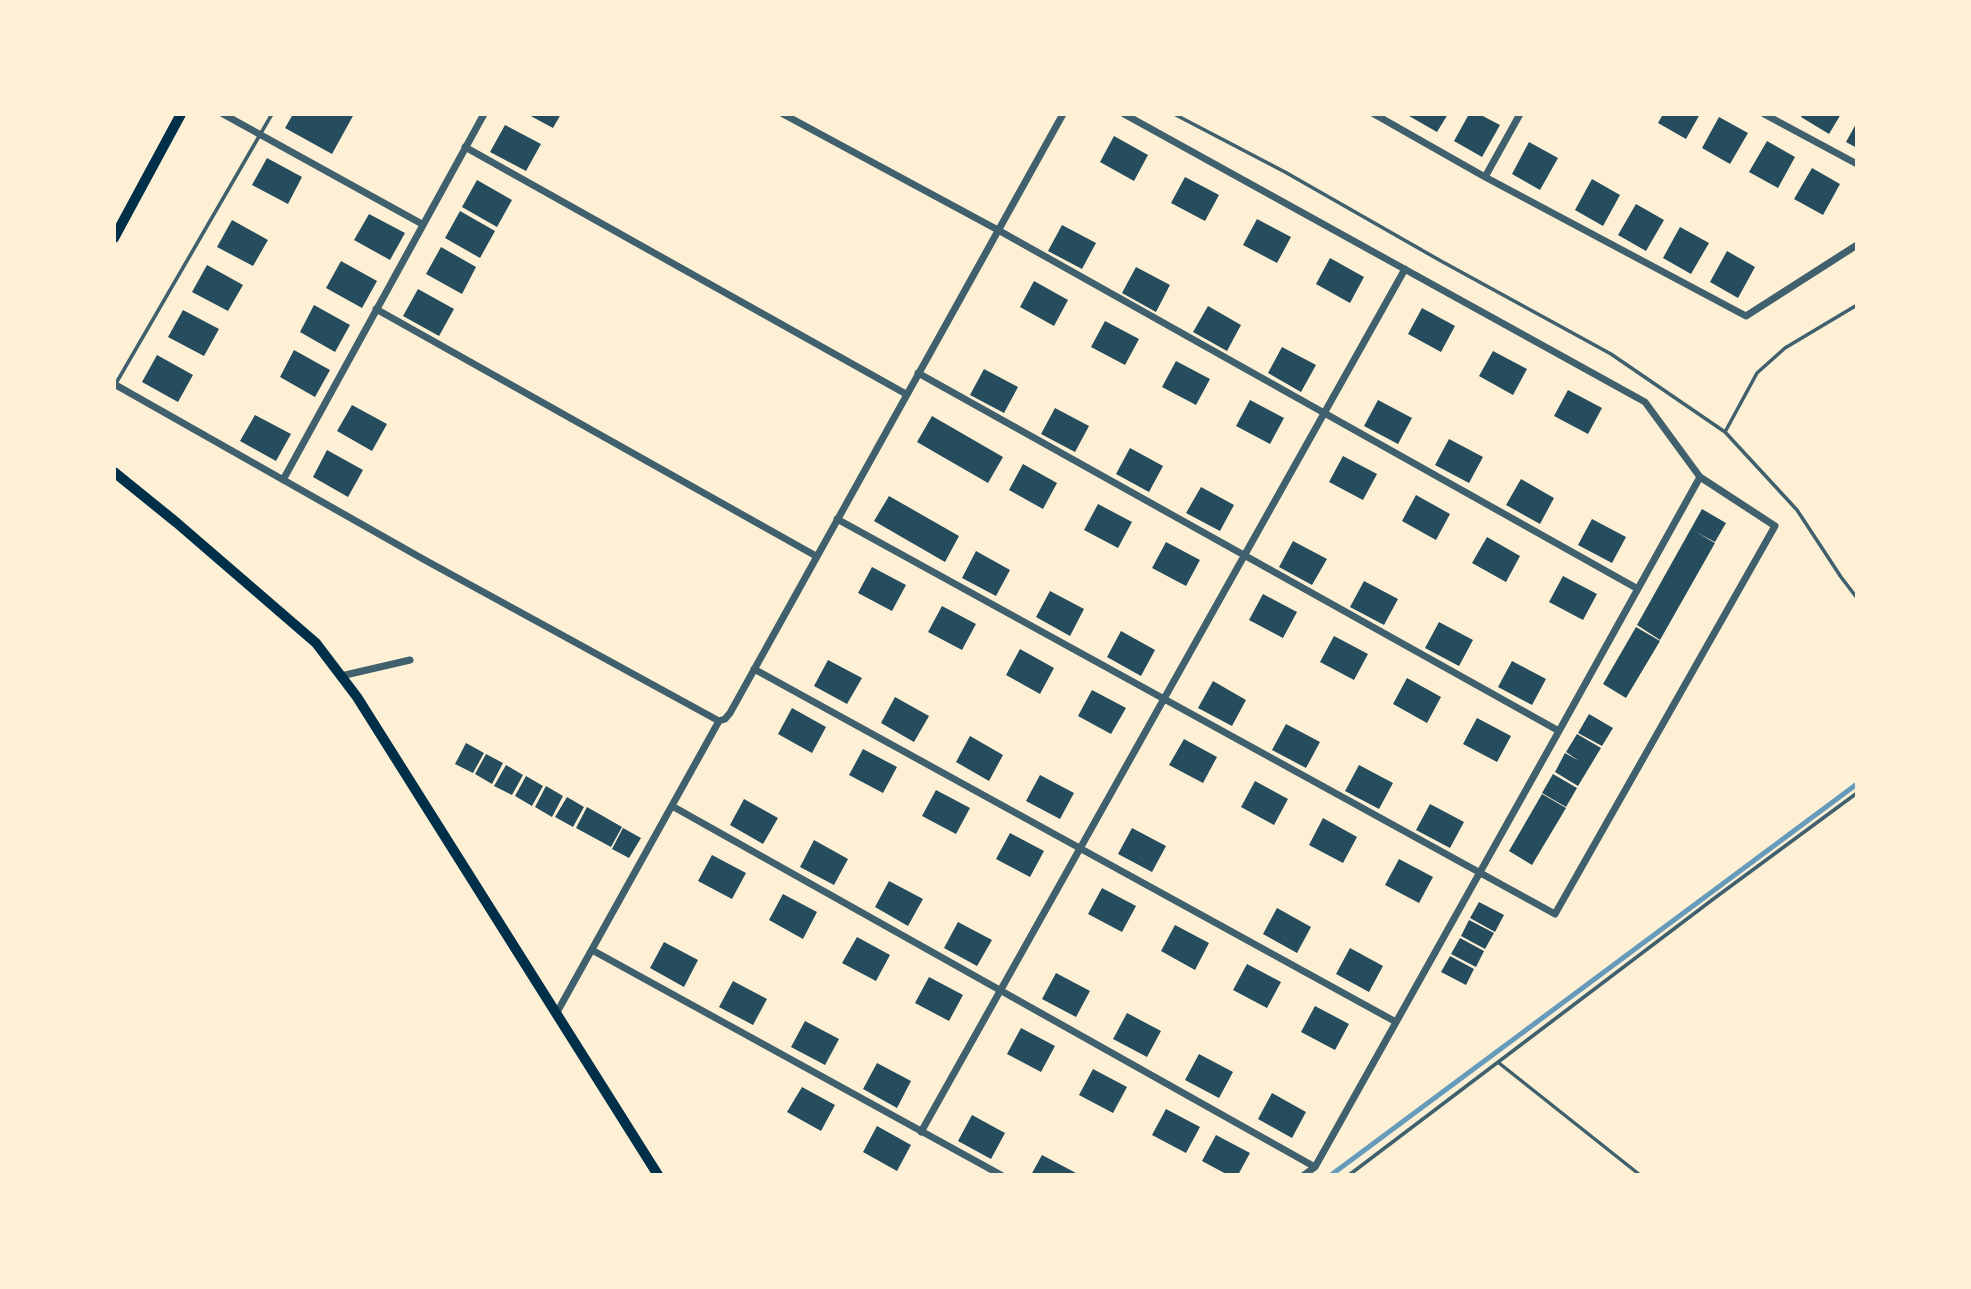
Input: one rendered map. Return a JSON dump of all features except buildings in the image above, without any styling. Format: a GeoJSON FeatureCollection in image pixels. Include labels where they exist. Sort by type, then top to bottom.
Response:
{"type":"FeatureCollection","features":[{"type":"Feature","properties":{"kind":"main road"},"geometry":{"type":"LineString","coordinates":[[114,239],[181,114]]}},
{"type":"Feature","properties":{"kind":"main road"},"geometry":{"type":"LineString","coordinates":[[114,472],[316,643],[357,697],[658,1175]]}},
{"type":"Feature","properties":{"kind":"street"},"geometry":{"type":"LineString","coordinates":[[223,114],[422,225]]}},
{"type":"Feature","properties":{"kind":"street"},"geometry":{"type":"LineString","coordinates":[[284,480],[484,114]]}},
{"type":"Feature","properties":{"kind":"street"},"geometry":{"type":"LineString","coordinates":[[783,114],[998,230],[1638,589]]}},
{"type":"Feature","properties":{"kind":"street"},"geometry":{"type":"LineString","coordinates":[[556,1014],[719,721],[730,713],[1063,114]]}},
{"type":"Feature","properties":{"kind":"street"},"geometry":{"type":"LineString","coordinates":[[837,519],[1555,914],[1775,526],[1700,477],[1645,402],[1124,114]]}},
{"type":"Feature","properties":{"kind":"street"},"geometry":{"type":"LineString","coordinates":[[1374,114],[1485,177],[1746,316],[1857,245]]}},
{"type":"Feature","properties":{"kind":"street"},"geometry":{"type":"LineString","coordinates":[[1485,177],[1520,114]]}},
{"type":"Feature","properties":{"kind":"street"},"geometry":{"type":"LineString","coordinates":[[1764,114],[1857,164]]}},
{"type":"Feature","properties":{"kind":"street"},"geometry":{"type":"LineString","coordinates":[[466,147],[906,394]]}},
{"type":"Feature","properties":{"kind":"street"},"geometry":{"type":"LineString","coordinates":[[921,1132],[1405,270]]}},
{"type":"Feature","properties":{"kind":"street"},"geometry":{"type":"LineString","coordinates":[[376,309],[816,556]]}},
{"type":"Feature","properties":{"kind":"street"},"geometry":{"type":"LineString","coordinates":[[918,373],[1559,731]]}},
{"type":"Feature","properties":{"kind":"street"},"geometry":{"type":"LineString","coordinates":[[114,384],[423,559],[719,721]]}},
{"type":"Feature","properties":{"kind":"street"},"geometry":{"type":"LineString","coordinates":[[1304,1175],[1315,1167],[1700,477]]}},
{"type":"Feature","properties":{"kind":"street"},"geometry":{"type":"LineString","coordinates":[[341,676],[410,660]]}},
{"type":"Feature","properties":{"kind":"street"},"geometry":{"type":"LineString","coordinates":[[754,669],[1396,1022]]}},
{"type":"Feature","properties":{"kind":"street"},"geometry":{"type":"LineString","coordinates":[[672,806],[1315,1167]]}},
{"type":"Feature","properties":{"kind":"street"},"geometry":{"type":"LineString","coordinates":[[592,950],[1001,1175]]}},
{"type":"Feature","properties":{"kind":"lane"},"geometry":{"type":"LineString","coordinates":[[114,384],[272,114]]}},
{"type":"Feature","properties":{"kind":"lane"},"geometry":{"type":"LineString","coordinates":[[1174,114],[1285,172],[1611,354],[1725,432],[1797,510],[1857,598]]}},
{"type":"Feature","properties":{"kind":"lane"},"geometry":{"type":"LineString","coordinates":[[1725,432],[1757,373],[1785,348],[1857,305]]}},
{"type":"Feature","properties":{"kind":"lane"},"geometry":{"type":"LineString","coordinates":[[1349,1175],[1857,793]]}},
{"type":"Feature","properties":{"kind":"lane"},"geometry":{"type":"LineString","coordinates":[[1499,1063],[1640,1175]]}},
{"type":"Feature","properties":{"kind":"waterway"},"geometry":{"type":"LineString","coordinates":[[1331,1175],[1857,784]]}}]}
